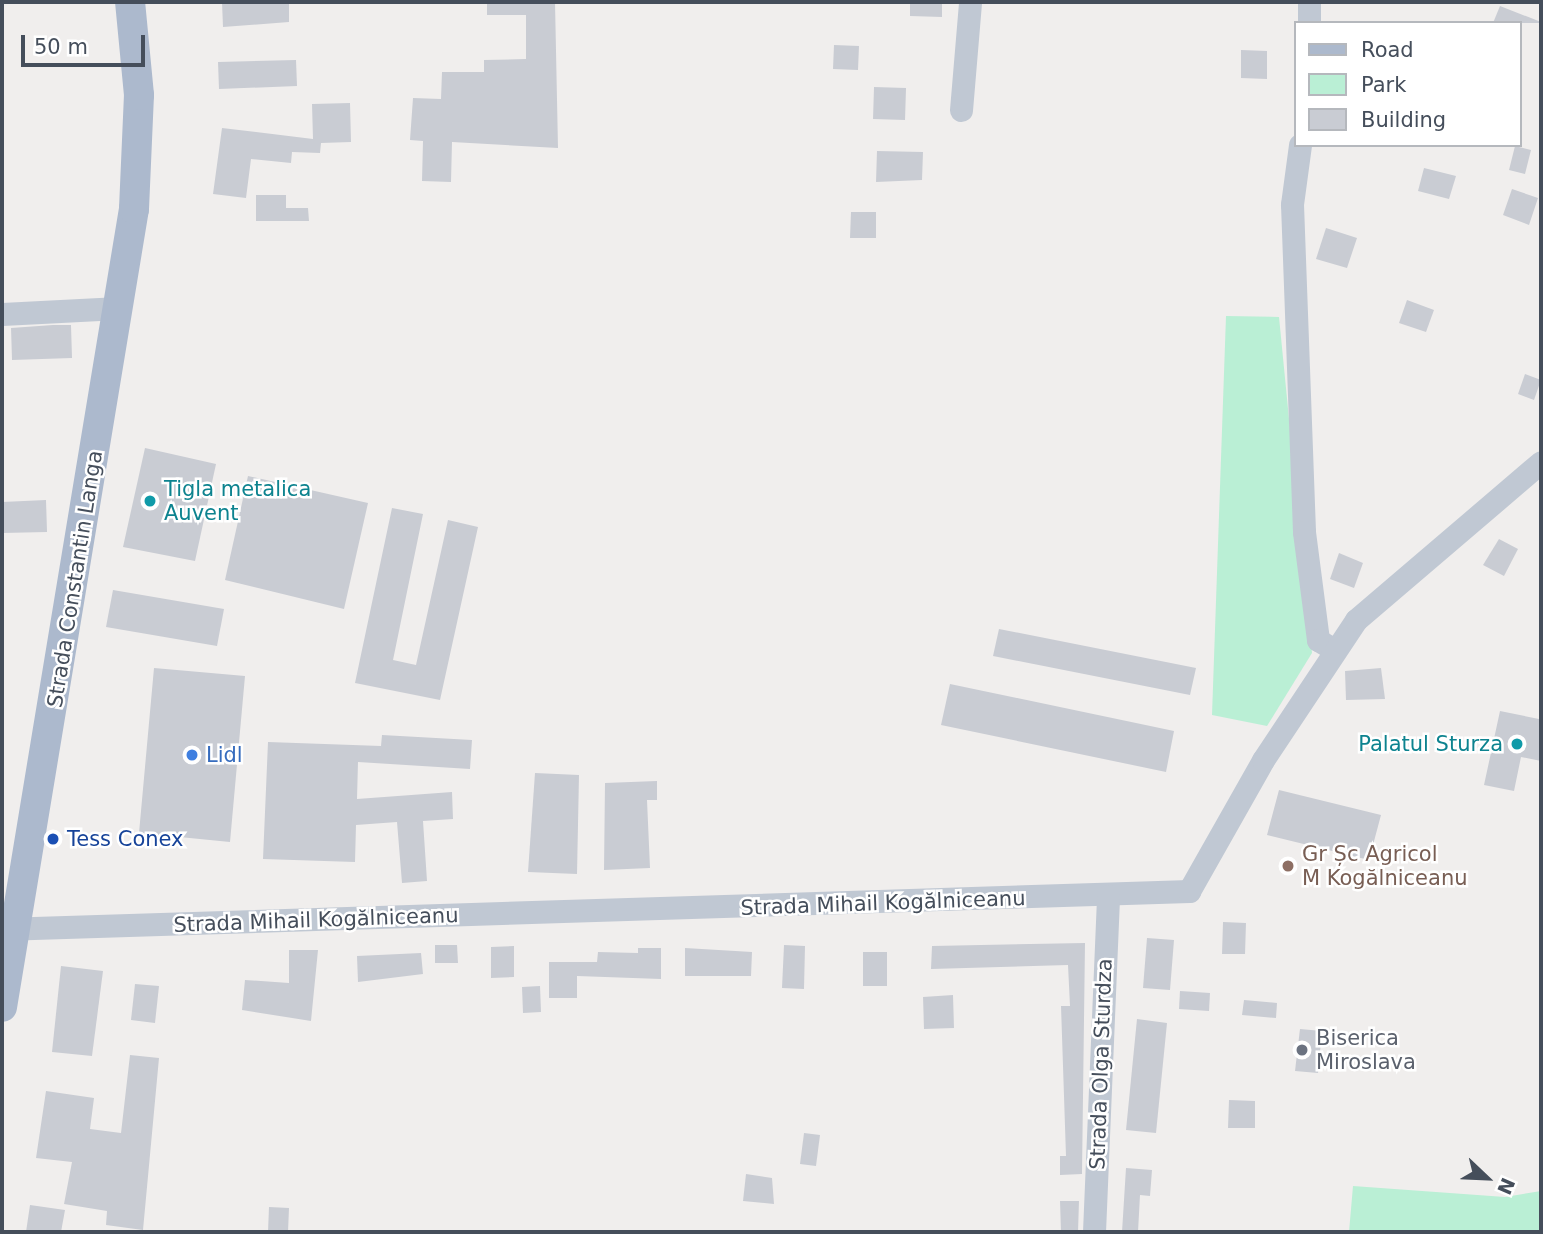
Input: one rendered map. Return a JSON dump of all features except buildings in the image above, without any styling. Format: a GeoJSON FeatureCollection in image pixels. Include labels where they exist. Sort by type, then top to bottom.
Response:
{"type":"FeatureCollection","features":[{"type":"Feature","properties":{"kind":"main road","name":"Strada Constantin Langa"},"geometry":{"type":"LineString","coordinates":[[2,1007],[8,929],[119,308],[139,150],[130,2]]}},
{"type":"Feature","properties":{"kind":"street"},"geometry":{"type":"LineString","coordinates":[[961,110],[970,2]]}},
{"type":"Feature","properties":{"kind":"street"},"geometry":{"type":"LineString","coordinates":[[1309,2],[1309,21]]}},
{"type":"Feature","properties":{"kind":"street"},"geometry":{"type":"LineString","coordinates":[[1300,147],[1292,204],[1304,532],[1318,640],[1333,649]]}},
{"type":"Feature","properties":{"kind":"street"},"geometry":{"type":"LineString","coordinates":[[2,314],[119,308]]}},
{"type":"Feature","properties":{"kind":"street","name":"Strada Mihail Kogălniceanu"},"geometry":{"type":"LineString","coordinates":[[8,929],[1108,896],[1189,891],[1333,649],[1356,620],[1541,462]]}},
{"type":"Feature","properties":{"kind":"street","name":"Strada Olga Sturdza"},"geometry":{"type":"LineString","coordinates":[[1094,1232],[1108,896]]}},
{"type":"Feature","properties":{"kind":"green space"},"geometry":{"type":"Polygon","coordinates":[[[1226,316],[1279,317],[1312,653],[1267,726],[1212,715],[1226,316]]]}},
{"type":"Feature","properties":{"kind":"green space"},"geometry":{"type":"Polygon","coordinates":[[[1353,1186],[1505,1197],[1541,1191],[1541,1232],[1349,1232],[1353,1186]]]}},
{"type":"Feature","properties":{"kind":"place","name":"Tigla metalica Auvent"},"geometry":{"type":"Point","coordinates":[150,501]}},
{"type":"Feature","properties":{"kind":"place","name":"Palatul Sturza"},"geometry":{"type":"Point","coordinates":[1517,744]}},
{"type":"Feature","properties":{"kind":"place","name":"Lidl"},"geometry":{"type":"Point","coordinates":[192,755]}},
{"type":"Feature","properties":{"kind":"place","name":"Tess Conex"},"geometry":{"type":"Point","coordinates":[53,839]}},
{"type":"Feature","properties":{"kind":"place","name":"Gr Șc Agricol M Kogălniceanu"},"geometry":{"type":"Point","coordinates":[1288,866]}},
{"type":"Feature","properties":{"kind":"place","name":"Biserica Miroslava"},"geometry":{"type":"Point","coordinates":[1302,1050]}}]}
